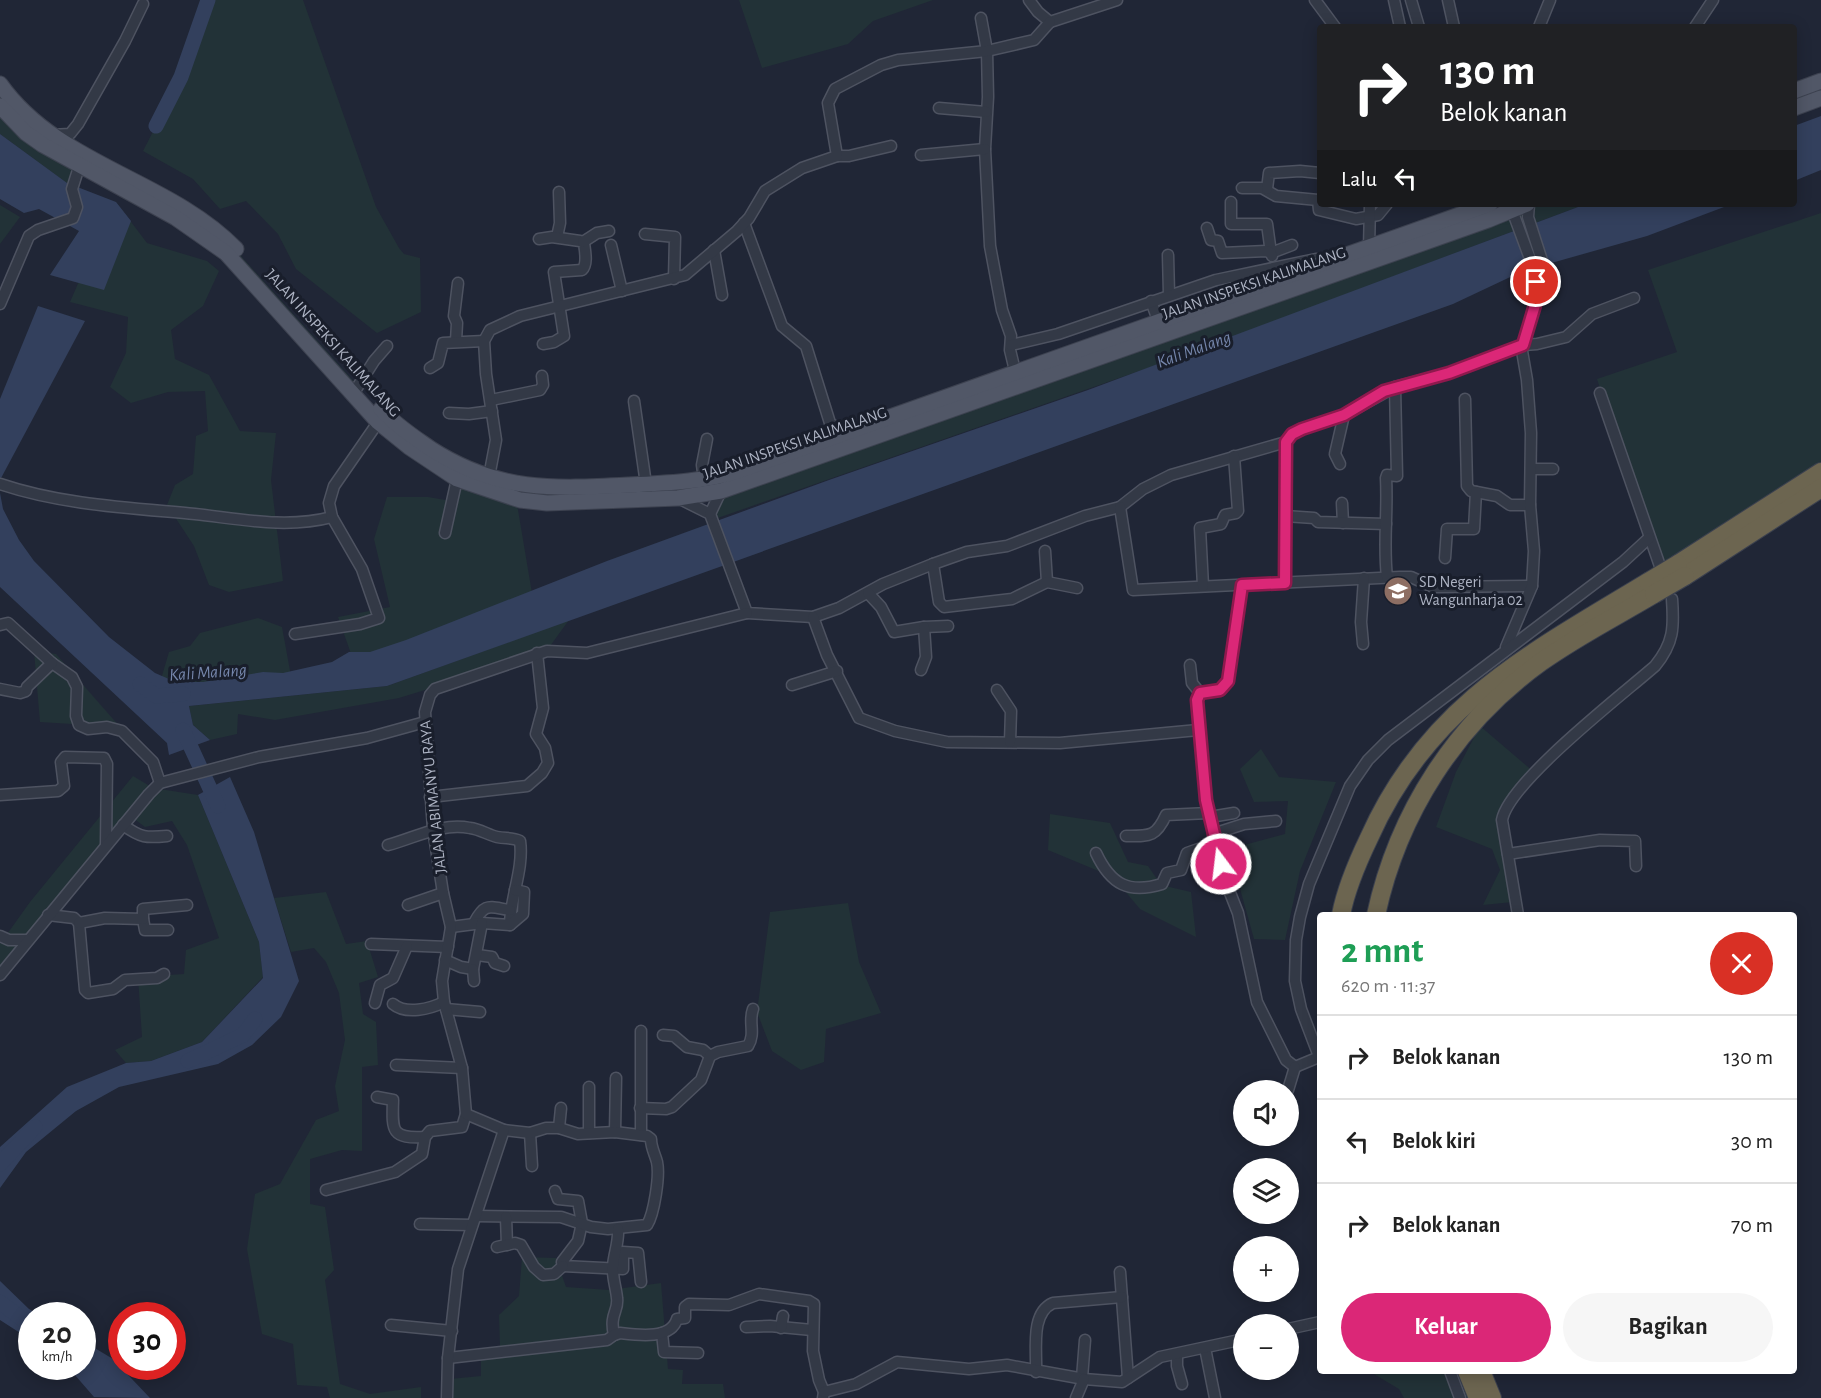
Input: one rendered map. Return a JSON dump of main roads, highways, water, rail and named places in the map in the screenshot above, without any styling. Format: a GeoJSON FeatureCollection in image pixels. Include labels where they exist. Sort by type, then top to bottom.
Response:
{"type":"FeatureCollection","features":[{"type":"Feature","properties":{"kind":"highway"},"geometry":{"type":"LineString","coordinates":[[1377,912],[1387,869],[1405,825],[1429,781],[1463,734],[1508,688],[1542,661],[1821,472]]}},
{"type":"Feature","properties":{"kind":"highway"},"geometry":{"type":"LineString","coordinates":[[1342,912],[1350,881],[1380,813],[1406,770],[1444,723],[1486,686],[1535,650],[1821,488]]}},
{"type":"Feature","properties":{"kind":"highway"},"geometry":{"type":"LineString","coordinates":[[1468,1374],[1478,1398]]}},
{"type":"Feature","properties":{"kind":"highway"},"geometry":{"type":"LineString","coordinates":[[1482,1374],[1492,1398]]}},
{"type":"Feature","properties":{"kind":"main road"},"geometry":{"type":"LineString","coordinates":[[1797,90],[1821,81]]}},
{"type":"Feature","properties":{"kind":"main road","name":"JALAN INSPEKSI KALIMALANG"},"geometry":{"type":"LineString","coordinates":[[2,95],[87,166]]}},
{"type":"Feature","properties":{"kind":"main road","name":"JALAN INSPEKSI KALIMALANG"},"geometry":{"type":"LineString","coordinates":[[2,95],[26,133],[154,199],[226,253],[409,447],[457,479],[488,484]]}},
{"type":"Feature","properties":{"kind":"main road"},"geometry":{"type":"LineString","coordinates":[[1797,107],[1821,98]]}},
{"type":"Feature","properties":{"kind":"main road","name":"JALAN INSPEKSI KALIMALANG"},"geometry":{"type":"LineString","coordinates":[[1017,379],[1370,244],[1481,207]]}},
{"type":"Feature","properties":{"kind":"main road","name":"JALAN INSPEKSI KALIMALANG"},"geometry":{"type":"LineString","coordinates":[[567,496],[648,500],[678,498],[1017,379],[1513,215],[1528,208]]}},
{"type":"Feature","properties":{"kind":"main road","name":"JALAN INSPEKSI KALIMALANG"},"geometry":{"type":"LineString","coordinates":[[381,417],[488,484],[520,500],[567,496],[646,484],[711,488],[738,471],[844,434],[867,432]]}},
{"type":"Feature","properties":{"kind":"water"},"geometry":{"type":"Polygon","coordinates":[[[1821,116],[1821,170],[1797,180],[1797,125],[1821,116]]]}},
{"type":"Feature","properties":{"kind":"water"},"geometry":{"type":"Polygon","coordinates":[[[0,134],[67,183],[116,202],[131,221],[104,290],[50,275],[79,231],[39,209],[24,213],[0,199],[0,134]]]}},
{"type":"Feature","properties":{"kind":"water"},"geometry":{"type":"Polygon","coordinates":[[[1578,207],[1724,207],[1647,236],[1523,271],[1453,304],[387,686],[189,706],[193,725],[210,740],[169,755],[167,743],[0,587],[0,493],[3,509],[19,540],[34,561],[109,637],[155,673],[176,682],[203,682],[263,672],[283,673],[332,662],[349,652],[370,652],[406,640],[607,561],[829,480],[1088,390],[1578,207]]]}},
{"type":"Feature","properties":{"kind":"water"},"geometry":{"type":"Polygon","coordinates":[[[38,306],[85,321],[0,480],[0,399],[38,306]]]}},
{"type":"Feature","properties":{"kind":"water"},"geometry":{"type":"Polygon","coordinates":[[[230,777],[254,832],[299,981],[281,1017],[252,1045],[218,1064],[119,1087],[76,1111],[26,1152],[0,1188],[0,1147],[67,1087],[126,1063],[151,1061],[202,1042],[263,978],[259,942],[198,795],[230,777]]]}},
{"type":"Feature","properties":{"kind":"water"},"geometry":{"type":"Polygon","coordinates":[[[0,1281],[22,1302],[18,1302],[18,1332],[0,1320],[0,1281]]]}},
{"type":"Feature","properties":{"kind":"water"},"geometry":{"type":"Polygon","coordinates":[[[96,1349],[108,1356],[108,1380],[133,1380],[150,1398],[94,1397],[79,1380],[96,1380],[96,1349]]]}},
{"type":"Feature","properties":{"kind":"waterway"},"geometry":{"type":"LineString","coordinates":[[156,126],[181,77],[208,0]]}},
{"type":"Feature","properties":{"kind":"waterway","name":"Kali Malang"},"geometry":{"type":"LineString","coordinates":[[140,684],[156,696],[183,694]]}},
{"type":"Feature","properties":{"kind":"waterway"},"geometry":{"type":"LineString","coordinates":[[183,730],[218,806]]}},
{"type":"Feature","properties":{"kind":"waterway"},"geometry":{"type":"LineString","coordinates":[[188,1061],[243,1035],[255,1019]]}},
{"type":"Feature","properties":{"kind":"waterway"},"geometry":{"type":"LineString","coordinates":[[0,1164],[35,1127]]}},
{"type":"Feature","properties":{"kind":"waterway"},"geometry":{"type":"LineString","coordinates":[[0,1302],[18,1316]]}},
{"type":"Feature","properties":{"kind":"place","name":"SD Negeri Wangunharja 02"},"geometry":{"type":"Point","coordinates":[1398,591]}}]}
